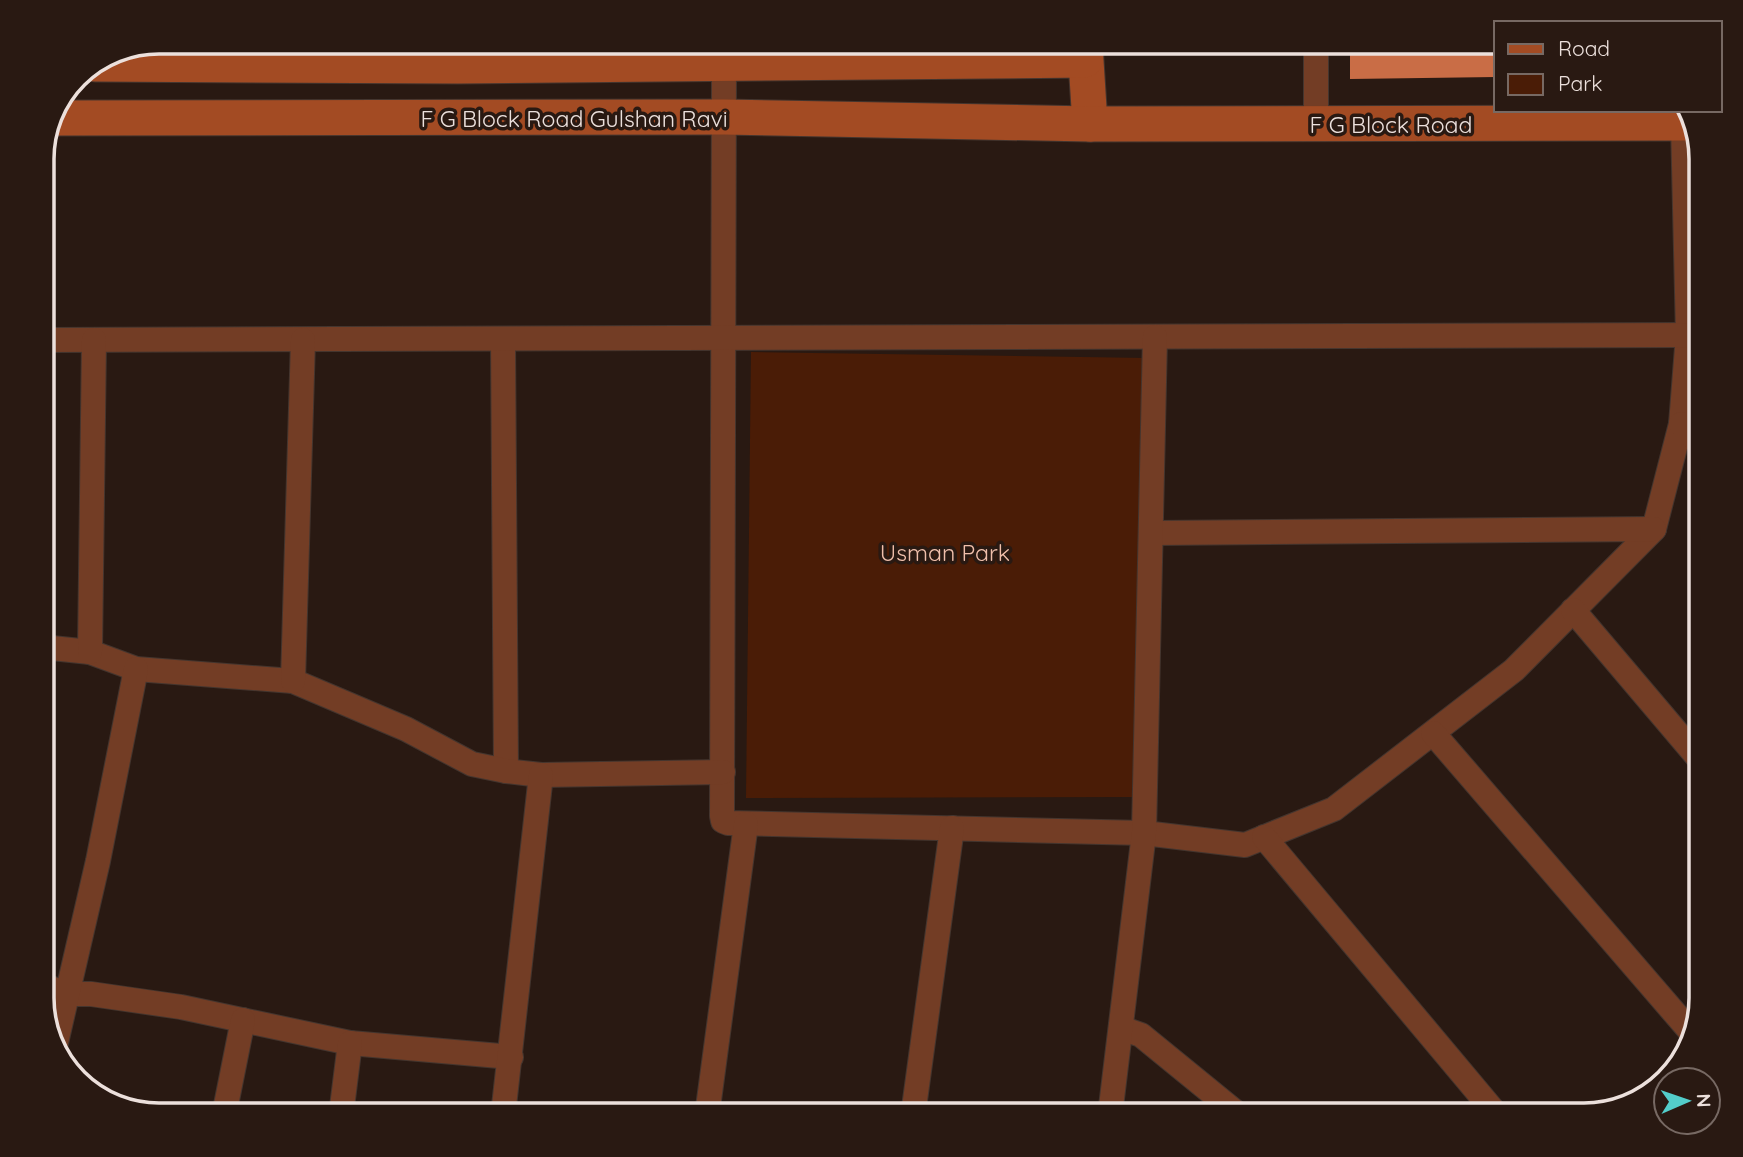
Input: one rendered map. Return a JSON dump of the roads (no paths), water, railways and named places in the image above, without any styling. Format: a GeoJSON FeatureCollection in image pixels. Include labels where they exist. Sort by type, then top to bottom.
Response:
{"type":"FeatureCollection","features":[{"type":"Feature","properties":{"kind":"street"},"geometry":{"type":"LineString","coordinates":[[119,63],[243,57],[675,55],[724,62],[875,54]]}},
{"type":"Feature","properties":{"kind":"street"},"geometry":{"type":"LineString","coordinates":[[1085,54],[1090,124]]}},
{"type":"Feature","properties":{"kind":"street"},"geometry":{"type":"LineString","coordinates":[[1316,54],[1316,124]]}},
{"type":"Feature","properties":{"kind":"street"},"geometry":{"type":"LineString","coordinates":[[724,62],[723,821],[746,824],[1144,833],[1245,845],[1334,809],[1514,670],[1654,529],[1681,424],[1689,369]]}},
{"type":"Feature","properties":{"kind":"street","name":"F G Block Road Gulshan Ravi"},"geometry":{"type":"LineString","coordinates":[[63,118],[724,117],[1090,124]]}},
{"type":"Feature","properties":{"kind":"street","name":"F G Block Road"},"geometry":{"type":"LineString","coordinates":[[1090,124],[1682,123]]}},
{"type":"Feature","properties":{"kind":"street"},"geometry":{"type":"LineString","coordinates":[[1688,144],[1689,184]]}},
{"type":"Feature","properties":{"kind":"street"},"geometry":{"type":"LineString","coordinates":[[54,340],[1689,335]]}},
{"type":"Feature","properties":{"kind":"street"},"geometry":{"type":"LineString","coordinates":[[1112,1103],[1144,833],[1153,533],[1154,337]]}},
{"type":"Feature","properties":{"kind":"street"},"geometry":{"type":"LineString","coordinates":[[90,652],[94,340]]}},
{"type":"Feature","properties":{"kind":"street"},"geometry":{"type":"LineString","coordinates":[[293,681],[303,340]]}},
{"type":"Feature","properties":{"kind":"street"},"geometry":{"type":"LineString","coordinates":[[503,340],[506,771]]}},
{"type":"Feature","properties":{"kind":"street"},"geometry":{"type":"LineString","coordinates":[[1681,424],[1689,433]]}},
{"type":"Feature","properties":{"kind":"street"},"geometry":{"type":"LineString","coordinates":[[1153,533],[1654,529]]}},
{"type":"Feature","properties":{"kind":"street"},"geometry":{"type":"LineString","coordinates":[[1573,610],[1689,747]]}},
{"type":"Feature","properties":{"kind":"street"},"geometry":{"type":"LineString","coordinates":[[54,648],[90,652],[136,669],[293,681],[406,729],[472,764],[506,771],[541,775],[723,772]]}},
{"type":"Feature","properties":{"kind":"street"},"geometry":{"type":"LineString","coordinates":[[59,1029],[98,861],[136,669]]}},
{"type":"Feature","properties":{"kind":"street"},"geometry":{"type":"LineString","coordinates":[[1433,733],[1685,1025]]}},
{"type":"Feature","properties":{"kind":"street"},"geometry":{"type":"LineString","coordinates":[[505,1103],[541,775]]}},
{"type":"Feature","properties":{"kind":"street"},"geometry":{"type":"LineString","coordinates":[[709,1103],[746,824]]}},
{"type":"Feature","properties":{"kind":"street"},"geometry":{"type":"LineString","coordinates":[[915,1103],[952,828]]}},
{"type":"Feature","properties":{"kind":"street"},"geometry":{"type":"LineString","coordinates":[[1264,837],[1487,1103]]}},
{"type":"Feature","properties":{"kind":"street"},"geometry":{"type":"LineString","coordinates":[[54,989],[67,994],[91,994],[181,1007],[350,1043],[511,1057]]}},
{"type":"Feature","properties":{"kind":"street"},"geometry":{"type":"LineString","coordinates":[[226,1103],[243,1020]]}},
{"type":"Feature","properties":{"kind":"street"},"geometry":{"type":"LineString","coordinates":[[1121,1028],[1141,1035],[1224,1103]]}},
{"type":"Feature","properties":{"kind":"street"},"geometry":{"type":"LineString","coordinates":[[342,1103],[350,1043]]}},
{"type":"Feature","properties":{"kind":"park label","name":"Usman Park"},"geometry":{"type":"Point","coordinates":[945,552]}}]}
